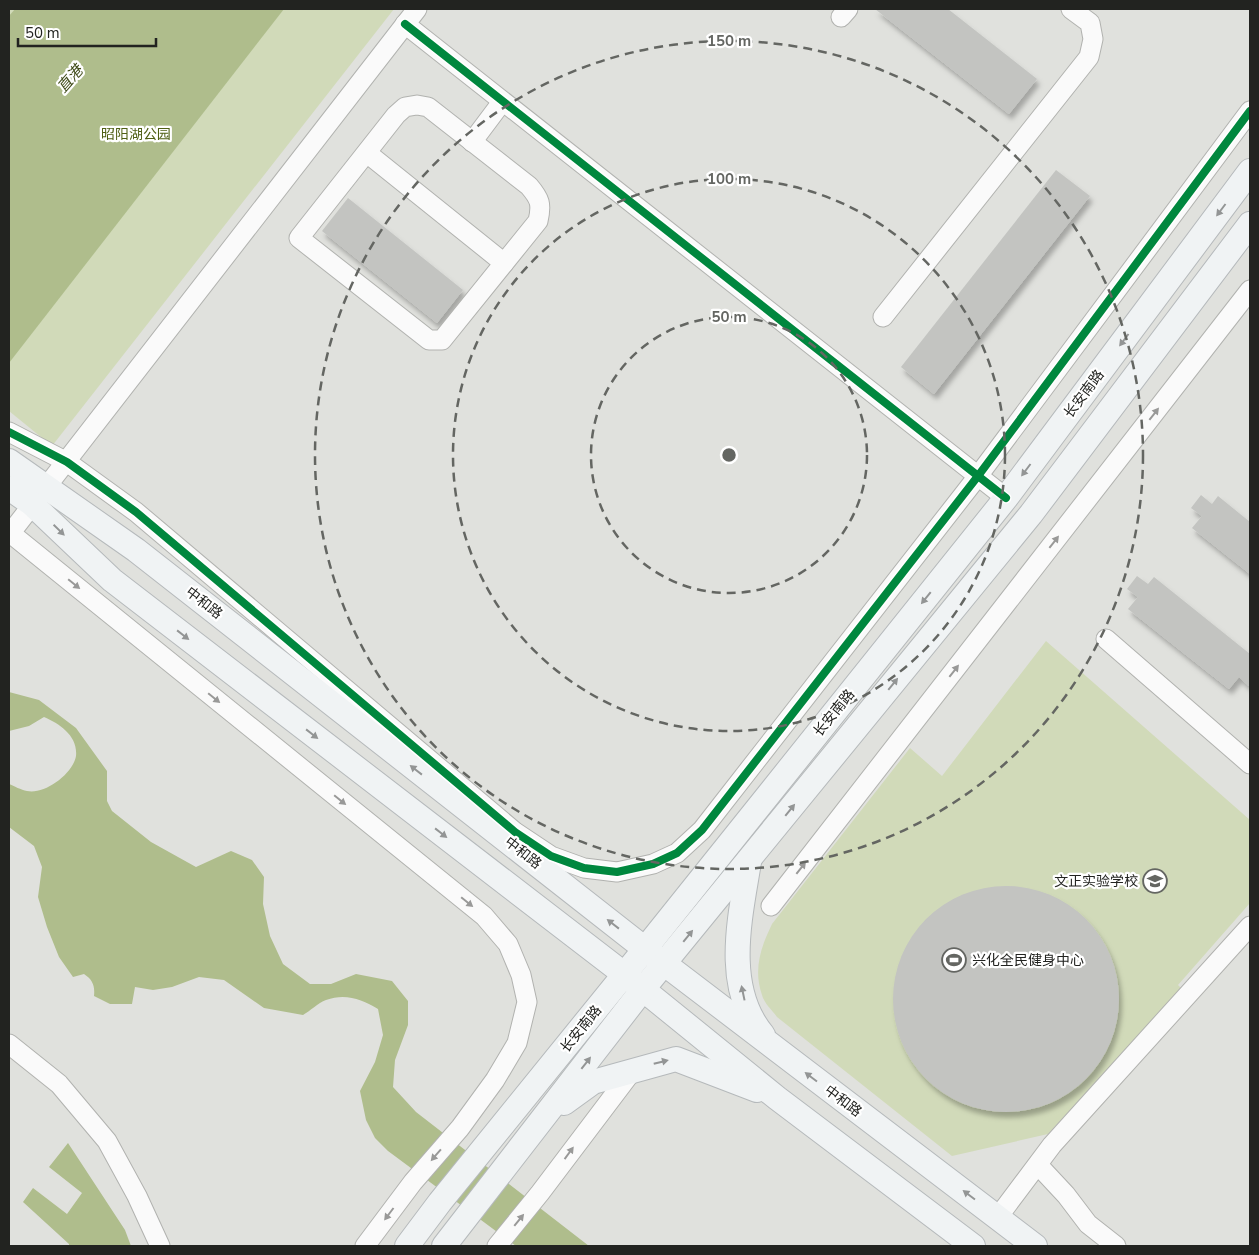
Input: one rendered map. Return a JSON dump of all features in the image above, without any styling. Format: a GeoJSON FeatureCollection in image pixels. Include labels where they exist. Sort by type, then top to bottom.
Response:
{"type":"FeatureCollection","features":[{"type":"Feature","properties":{"kind":"main road","name":"长安南路"},"geometry":{"type":"LineString","coordinates":[[407,1246],[440,1202],[1006,498],[1250,171]]}},
{"type":"Feature","properties":{"kind":"main road","name":"长安南路"},"geometry":{"type":"LineString","coordinates":[[444,1246],[643,989],[1031,514],[1250,224]]}},
{"type":"Feature","properties":{"kind":"main road","name":"中和路"},"geometry":{"type":"LineString","coordinates":[[9,461],[112,580],[624,974],[776,1098],[973,1246]]}},
{"type":"Feature","properties":{"kind":"main road","name":"中和路"},"geometry":{"type":"LineString","coordinates":[[9,488],[38,496],[136,550],[775,1050],[1035,1246]]}},
{"type":"Feature","properties":{"kind":"main road"},"geometry":{"type":"LineString","coordinates":[[749,860],[737,946],[739,974],[743,998],[754,1024],[775,1050]]}},
{"type":"Feature","properties":{"kind":"main road"},"geometry":{"type":"LineString","coordinates":[[540,1120],[593,1082],[676,1059],[776,1098]]}},
{"type":"Feature","properties":{"kind":"street"},"geometry":{"type":"LineString","coordinates":[[365,1246],[413,1182],[460,1128],[495,1080],[517,1043],[527,1002],[521,975],[508,944],[484,916],[9,533],[67,462],[417,9]]}},
{"type":"Feature","properties":{"kind":"street"},"geometry":{"type":"LineString","coordinates":[[883,317],[1090,57],[1093,39],[1090,23],[1071,9]]}},
{"type":"Feature","properties":{"kind":"street"},"geometry":{"type":"LineString","coordinates":[[405,24],[1006,498]]}},
{"type":"Feature","properties":{"kind":"street"},"geometry":{"type":"LineString","coordinates":[[472,142],[502,102]]}},
{"type":"Feature","properties":{"kind":"street"},"geometry":{"type":"LineString","coordinates":[[417,105],[428,107],[472,142],[529,186],[538,196],[541,208],[538,221],[442,340],[429,340],[299,238],[396,114],[405,107],[417,105]]}},
{"type":"Feature","properties":{"kind":"street"},"geometry":{"type":"LineString","coordinates":[[9,432],[67,462],[136,512],[516,832],[551,856],[584,868],[618,872],[653,864],[677,853],[702,830],[978,476],[1250,111]]}},
{"type":"Feature","properties":{"kind":"street"},"geometry":{"type":"LineString","coordinates":[[367,153],[504,264]]}},
{"type":"Feature","properties":{"kind":"street"},"geometry":{"type":"LineString","coordinates":[[771,906],[1250,290]]}},
{"type":"Feature","properties":{"kind":"street"},"geometry":{"type":"LineString","coordinates":[[1106,639],[1250,762]]}},
{"type":"Feature","properties":{"kind":"street"},"geometry":{"type":"LineString","coordinates":[[998,1217],[1052,1145],[1250,926]]}},
{"type":"Feature","properties":{"kind":"street"},"geometry":{"type":"LineString","coordinates":[[9,1044],[59,1084],[107,1141],[137,1196],[160,1246]]}},
{"type":"Feature","properties":{"kind":"street"},"geometry":{"type":"LineString","coordinates":[[497,1246],[540,1193],[633,1070]]}},
{"type":"Feature","properties":{"kind":"street"},"geometry":{"type":"LineString","coordinates":[[1038,1165],[1066,1195],[1088,1224],[1116,1246]]}},
{"type":"Feature","properties":{"kind":"green space","name":"昭阳湖公园"},"geometry":{"type":"Polygon","coordinates":[[[9,9],[394,9],[52,446],[9,411],[9,9]]]}},
{"type":"Feature","properties":{"kind":"green space","name":"兴化全民健身中心"},"geometry":{"type":"Polygon","coordinates":[[[1046,641],[1250,820],[1250,903],[1178,985],[1182,989],[1048,1134],[952,1156],[777,1017],[763,998],[759,985],[758,967],[772,924],[910,748],[942,776],[1046,641]]]}},
{"type":"Feature","properties":{"kind":"water","name":"直港"},"geometry":{"type":"Polygon","coordinates":[[[15,9],[284,9],[9,363],[9,16],[15,9]]]}},
{"type":"Feature","properties":{"kind":"water"},"geometry":{"type":"Polygon","coordinates":[[[9,692],[39,700],[76,728],[107,771],[107,801],[112,811],[151,842],[196,867],[231,851],[252,860],[264,877],[263,904],[270,936],[283,964],[310,984],[331,984],[356,974],[392,981],[408,1001],[408,1025],[395,1060],[393,1087],[416,1112],[589,1246],[516,1246],[388,1151],[375,1138],[366,1120],[360,1091],[375,1062],[383,1035],[378,1009],[372,1005],[353,998],[333,998],[323,1001],[303,1015],[264,1008],[224,980],[199,977],[172,987],[153,990],[135,987],[132,1004],[110,1004],[94,996],[93,984],[84,974],[73,977],[59,957],[38,897],[42,867],[34,846],[9,827],[9,784],[27,791],[34,791],[41,790],[57,782],[74,763],[76,749],[71,737],[62,727],[44,717],[29,726],[9,731],[9,692]]]}},
{"type":"Feature","properties":{"kind":"water"},"geometry":{"type":"Polygon","coordinates":[[[68,1143],[125,1230],[131,1246],[69,1246],[23,1202],[33,1188],[67,1214],[82,1193],[49,1167],[68,1143]]]}},
{"type":"Feature","properties":{"kind":"building"},"geometry":{"type":"Polygon","coordinates":[[[875,9],[948,9],[1037,79],[1009,114],[875,9]]]}},
{"type":"Feature","properties":{"kind":"building"},"geometry":{"type":"Polygon","coordinates":[[[1056,170],[1090,196],[934,394],[901,367],[1056,170]]]}},
{"type":"Feature","properties":{"kind":"building"},"geometry":{"type":"Polygon","coordinates":[[[348,198],[463,290],[437,323],[322,231],[348,198]]]}},
{"type":"Feature","properties":{"kind":"building"},"geometry":{"type":"Polygon","coordinates":[[[1201,495],[1212,504],[1218,496],[1250,522],[1250,574],[1192,528],[1202,516],[1191,508],[1201,495]]]}},
{"type":"Feature","properties":{"kind":"building"},"geometry":{"type":"Polygon","coordinates":[[[1137,576],[1148,584],[1154,577],[1250,654],[1250,687],[1239,677],[1229,689],[1128,609],[1138,597],[1127,589],[1137,576]]]}},
{"type":"Feature","properties":{"kind":"building"},"geometry":{"type":"Polygon","coordinates":[[[995,886],[1017,886],[1049,894],[1059,899],[1078,911],[1094,927],[1111,956],[1117,977],[1119,999],[1117,1021],[1111,1042],[1094,1071],[1078,1087],[1049,1104],[1017,1112],[995,1112],[963,1104],[953,1099],[934,1087],[918,1071],[901,1042],[893,1010],[893,988],[901,956],[906,946],[918,927],[934,911],[963,894],[995,886]]]}},
{"type":"Feature","properties":{"kind":"cycle path"},"geometry":{"type":"LineString","coordinates":[[405,24],[1006,498]]}},
{"type":"Feature","properties":{"kind":"cycle path"},"geometry":{"type":"LineString","coordinates":[[9,432],[67,462],[136,512],[515,832],[551,856],[584,868],[617,872],[653,864],[677,853],[702,830],[978,476],[1250,111]]}},
{"type":"Feature","properties":{"kind":"place","name":"文正实验学校"},"geometry":{"type":"Point","coordinates":[1155,881]}},
{"type":"Feature","properties":{"kind":"place","name":"兴化全民健身中心"},"geometry":{"type":"Point","coordinates":[954,960]}}]}
